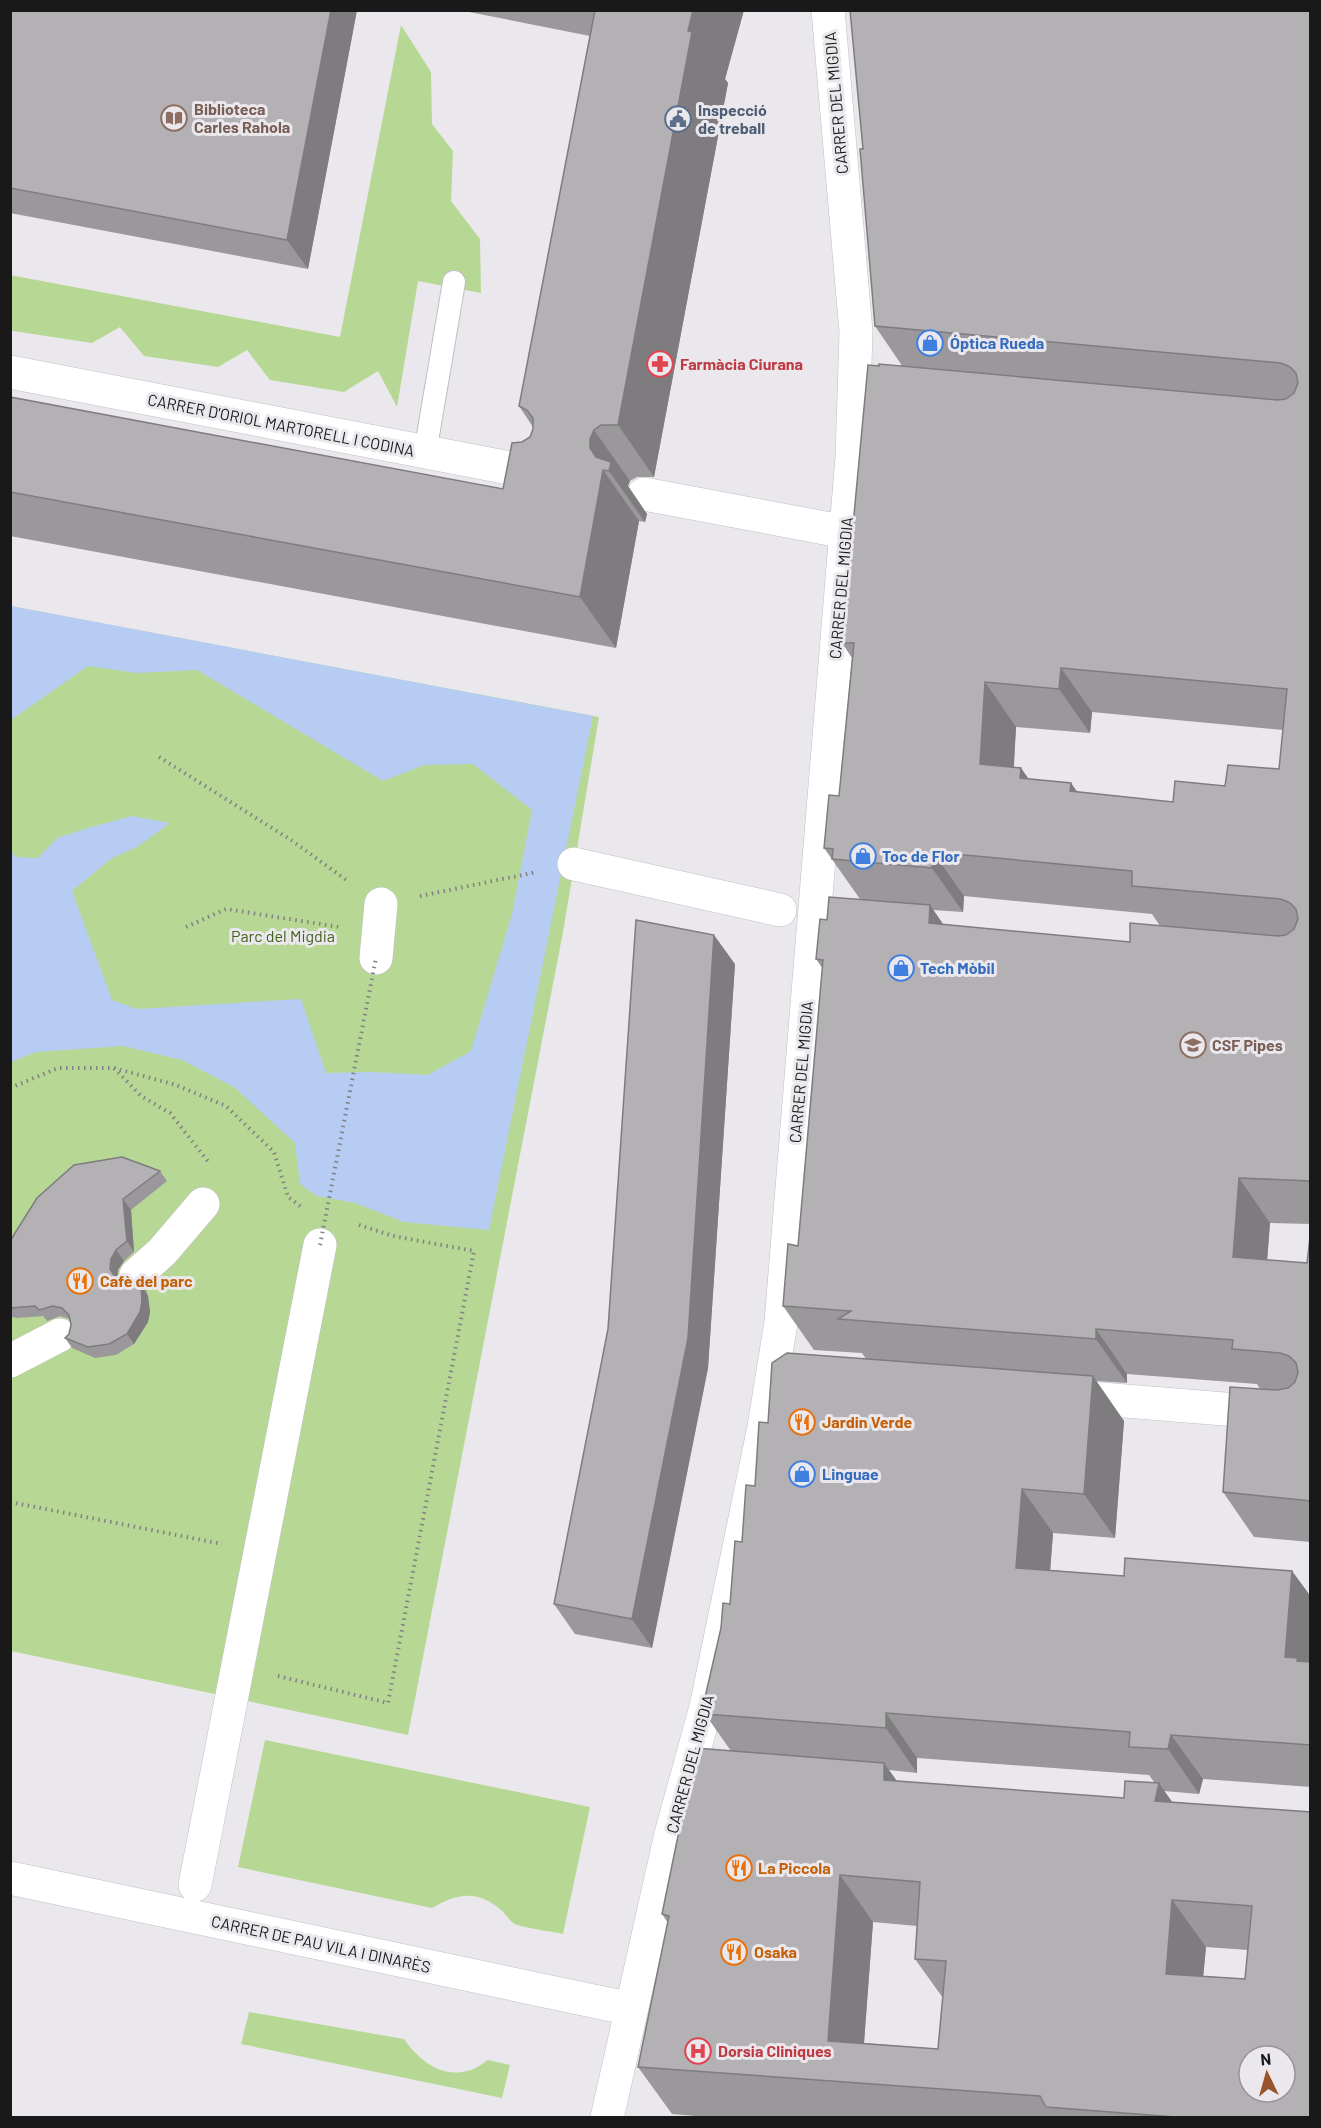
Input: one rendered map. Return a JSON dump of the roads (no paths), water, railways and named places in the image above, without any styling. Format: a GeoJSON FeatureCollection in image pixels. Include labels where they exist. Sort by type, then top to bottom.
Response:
{"type":"FeatureCollection","features":[{"type":"Feature","properties":{"kind":"street","name":"CARRER DEL MIGDIA"},"geometry":{"type":"LineString","coordinates":[[607,2118],[671,1834],[706,1707],[764,1427],[787,1376],[781,1322],[852,457],[856,332],[828,10]]}},
{"type":"Feature","properties":{"kind":"street","name":"CARRER D'ORIOL MARTORELL I CODINA"},"geometry":{"type":"LineString","coordinates":[[10,372],[551,476]]}},
{"type":"Feature","properties":{"kind":"street"},"geometry":{"type":"LineString","coordinates":[[854,385],[886,388]]}},
{"type":"Feature","properties":{"kind":"street"},"geometry":{"type":"LineString","coordinates":[[644,494],[846,532]]}},
{"type":"Feature","properties":{"kind":"street"},"geometry":{"type":"LineString","coordinates":[[574,864],[780,910]]}},
{"type":"Feature","properties":{"kind":"street"},"geometry":{"type":"LineString","coordinates":[[813,918],[846,920]]}},
{"type":"Feature","properties":{"kind":"street"},"geometry":{"type":"LineString","coordinates":[[136,1275],[162,1252],[203,1204]]}},
{"type":"Feature","properties":{"kind":"street"},"geometry":{"type":"LineString","coordinates":[[195,1885],[320,1245]]}},
{"type":"Feature","properties":{"kind":"street"},"geometry":{"type":"LineString","coordinates":[[10,1361],[60,1335]]}},
{"type":"Feature","properties":{"kind":"street"},"geometry":{"type":"LineString","coordinates":[[1030,1394],[1311,1416]]}},
{"type":"Feature","properties":{"kind":"street"},"geometry":{"type":"LineString","coordinates":[[689,1772],[721,1775]]}},
{"type":"Feature","properties":{"kind":"street","name":"CARRER DE PAU VILA I DINARÈS"},"geometry":{"type":"LineString","coordinates":[[10,1878],[631,2009]]}},
{"type":"Feature","properties":{"kind":"lane"},"geometry":{"type":"LineString","coordinates":[[425,453],[454,282]]}},
{"type":"Feature","properties":{"kind":"water"},"geometry":{"type":"Polygon","coordinates":[[[11,606],[593,716],[489,1230],[404,1222],[355,1203],[317,1196],[300,1184],[295,1143],[234,1087],[182,1060],[123,1046],[36,1052],[11,1062],[10,848],[15,857],[38,858],[57,838],[132,816],[170,823],[137,847],[112,858],[72,891],[112,1000],[137,1009],[301,999],[326,1073],[371,1072],[428,1075],[471,1051],[512,914],[532,810],[473,764],[424,765],[383,781],[197,670],[137,673],[88,666],[11,720],[11,606]]]}},
{"type":"Feature","properties":{"kind":"place","name":"Biblioteca Carles Rahola"},"geometry":{"type":"Point","coordinates":[174,118]}},
{"type":"Feature","properties":{"kind":"place","name":"Inspecció de treball"},"geometry":{"type":"Point","coordinates":[678,119]}},
{"type":"Feature","properties":{"kind":"place","name":"Óptica Rueda"},"geometry":{"type":"Point","coordinates":[930,343]}},
{"type":"Feature","properties":{"kind":"place","name":"Farmàcia Ciurana"},"geometry":{"type":"Point","coordinates":[660,364]}},
{"type":"Feature","properties":{"kind":"place","name":"Toc de Flor"},"geometry":{"type":"Point","coordinates":[863,856]}},
{"type":"Feature","properties":{"kind":"place","name":"Tech Mòbil"},"geometry":{"type":"Point","coordinates":[901,968]}},
{"type":"Feature","properties":{"kind":"place","name":"CSF Pipes"},"geometry":{"type":"Point","coordinates":[1193,1045]}},
{"type":"Feature","properties":{"kind":"place","name":"Cafè del parc"},"geometry":{"type":"Point","coordinates":[80,1281]}},
{"type":"Feature","properties":{"kind":"place","name":"Jardin Verde"},"geometry":{"type":"Point","coordinates":[802,1422]}},
{"type":"Feature","properties":{"kind":"place","name":"Linguae"},"geometry":{"type":"Point","coordinates":[802,1474]}},
{"type":"Feature","properties":{"kind":"place","name":"La Piccola"},"geometry":{"type":"Point","coordinates":[739,1868]}},
{"type":"Feature","properties":{"kind":"place","name":"Osaka"},"geometry":{"type":"Point","coordinates":[734,1952]}},
{"type":"Feature","properties":{"kind":"place","name":"Dorsia Cliniques"},"geometry":{"type":"Point","coordinates":[698,2051]}},
{"type":"Feature","properties":{"kind":"park label","name":"Parc del Migdia"},"geometry":{"type":"Point","coordinates":[283,936]}}]}
